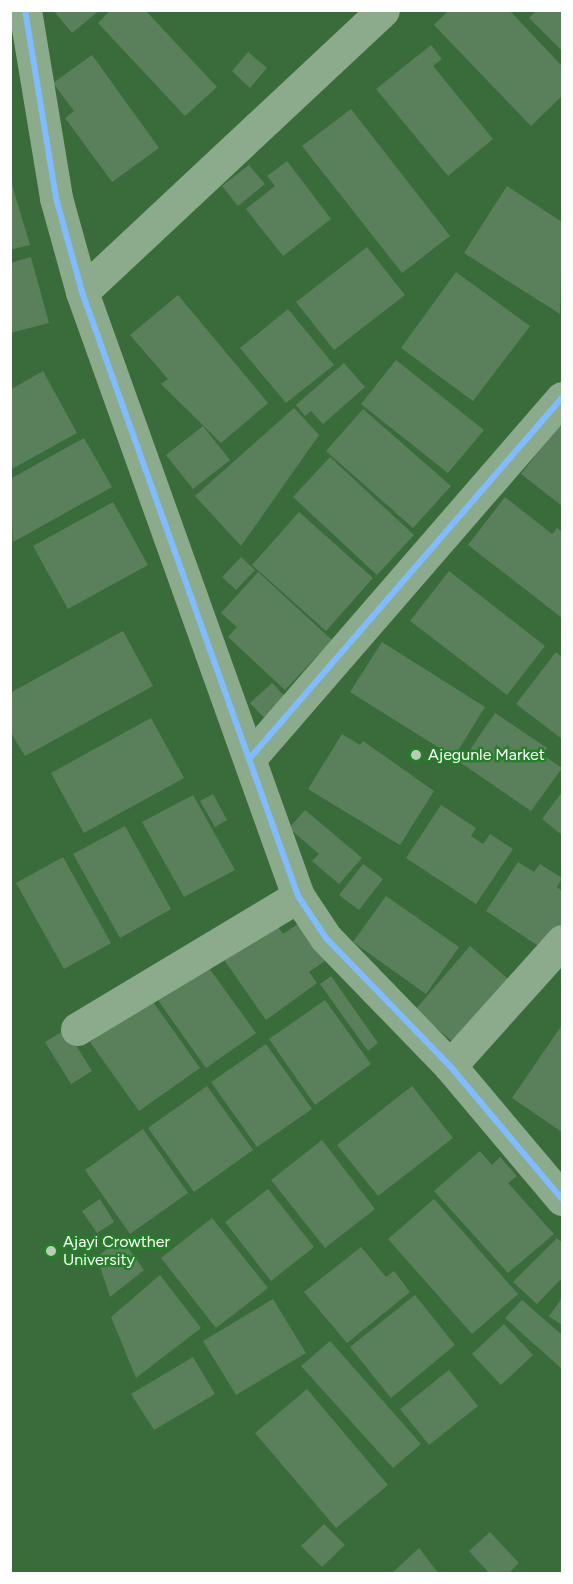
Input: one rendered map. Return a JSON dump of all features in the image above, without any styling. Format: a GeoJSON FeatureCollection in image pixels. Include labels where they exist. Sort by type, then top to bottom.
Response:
{"type":"FeatureCollection","features":[{"type":"Feature","properties":{"kind":"street"},"geometry":{"type":"LineString","coordinates":[[25,10],[56,198],[82,292],[298,896],[326,938],[450,1066],[562,1199]]}},
{"type":"Feature","properties":{"kind":"street"},"geometry":{"type":"LineString","coordinates":[[82,292],[383,10]]}},
{"type":"Feature","properties":{"kind":"street"},"geometry":{"type":"LineString","coordinates":[[250,758],[562,398]]}},
{"type":"Feature","properties":{"kind":"street"},"geometry":{"type":"LineString","coordinates":[[77,1029],[298,896]]}},
{"type":"Feature","properties":{"kind":"street"},"geometry":{"type":"LineString","coordinates":[[450,1066],[562,941]]}},
{"type":"Feature","properties":{"kind":"building"},"geometry":{"type":"Polygon","coordinates":[[[53,10],[100,10],[72,33],[53,10]]]}},
{"type":"Feature","properties":{"kind":"building"},"geometry":{"type":"Polygon","coordinates":[[[111,10],[145,10],[217,87],[185,116],[98,23],[111,10]]]}},
{"type":"Feature","properties":{"kind":"building"},"geometry":{"type":"Polygon","coordinates":[[[449,10],[509,10],[562,66],[562,96],[531,126],[434,25],[449,10]]]}},
{"type":"Feature","properties":{"kind":"building"},"geometry":{"type":"Polygon","coordinates":[[[537,10],[562,10],[562,51],[529,18],[537,10]]]}},
{"type":"Feature","properties":{"kind":"building"},"geometry":{"type":"Polygon","coordinates":[[[431,45],[442,59],[433,66],[493,139],[448,176],[376,89],[431,45]]]}},
{"type":"Feature","properties":{"kind":"building"},"geometry":{"type":"Polygon","coordinates":[[[248,52],[267,68],[250,88],[232,71],[248,52]]]}},
{"type":"Feature","properties":{"kind":"building"},"geometry":{"type":"Polygon","coordinates":[[[92,55],[159,148],[112,182],[65,118],[74,111],[53,83],[92,55]]]}},
{"type":"Feature","properties":{"kind":"building"},"geometry":{"type":"Polygon","coordinates":[[[351,109],[450,236],[402,273],[302,146],[351,109]]]}},
{"type":"Feature","properties":{"kind":"building"},"geometry":{"type":"Polygon","coordinates":[[[287,161],[331,219],[283,256],[246,209],[275,186],[267,176],[287,161]]]}},
{"type":"Feature","properties":{"kind":"building"},"geometry":{"type":"Polygon","coordinates":[[[249,165],[265,184],[238,206],[222,186],[249,165]]]}},
{"type":"Feature","properties":{"kind":"building"},"geometry":{"type":"Polygon","coordinates":[[[10,178],[30,245],[10,250],[10,178]]]}},
{"type":"Feature","properties":{"kind":"building"},"geometry":{"type":"Polygon","coordinates":[[[507,186],[562,222],[560,314],[464,253],[507,186]]]}},
{"type":"Feature","properties":{"kind":"building"},"geometry":{"type":"Polygon","coordinates":[[[367,247],[405,295],[334,350],[296,302],[367,247]]]}},
{"type":"Feature","properties":{"kind":"building"},"geometry":{"type":"Polygon","coordinates":[[[31,257],[49,323],[10,333],[10,263],[31,257]]]}},
{"type":"Feature","properties":{"kind":"building"},"geometry":{"type":"Polygon","coordinates":[[[456,272],[530,326],[473,401],[401,348],[456,272]]]}},
{"type":"Feature","properties":{"kind":"building"},"geometry":{"type":"Polygon","coordinates":[[[178,295],[268,403],[221,443],[161,384],[168,379],[130,335],[178,295]]]}},
{"type":"Feature","properties":{"kind":"building"},"geometry":{"type":"Polygon","coordinates":[[[288,309],[334,365],[286,403],[240,348],[288,309]]]}},
{"type":"Feature","properties":{"kind":"building"},"geometry":{"type":"Polygon","coordinates":[[[396,360],[484,430],[448,473],[361,404],[396,360]]]}},
{"type":"Feature","properties":{"kind":"building"},"geometry":{"type":"Polygon","coordinates":[[[344,363],[365,387],[323,424],[311,411],[305,416],[296,405],[344,363]]]}},
{"type":"Feature","properties":{"kind":"building"},"geometry":{"type":"Polygon","coordinates":[[[43,371],[77,433],[10,470],[10,390],[43,371]]]}},
{"type":"Feature","properties":{"kind":"building"},"geometry":{"type":"Polygon","coordinates":[[[294,408],[319,435],[241,546],[195,496],[294,408]]]}},
{"type":"Feature","properties":{"kind":"building"},"geometry":{"type":"Polygon","coordinates":[[[363,409],[451,486],[413,528],[326,451],[363,409]]]}},
{"type":"Feature","properties":{"kind":"building"},"geometry":{"type":"Polygon","coordinates":[[[559,425],[562,428],[562,506],[521,474],[559,425]]]}},
{"type":"Feature","properties":{"kind":"building"},"geometry":{"type":"Polygon","coordinates":[[[203,426],[230,460],[193,489],[166,455],[203,426]]]}},
{"type":"Feature","properties":{"kind":"building"},"geometry":{"type":"Polygon","coordinates":[[[84,438],[112,487],[13,542],[10,479],[84,438]]]}},
{"type":"Feature","properties":{"kind":"building"},"geometry":{"type":"Polygon","coordinates":[[[330,457],[414,535],[377,575],[293,497],[330,457]]]}},
{"type":"Feature","properties":{"kind":"building"},"geometry":{"type":"Polygon","coordinates":[[[505,497],[552,534],[557,528],[562,532],[562,618],[468,545],[505,497]]]}},
{"type":"Feature","properties":{"kind":"building"},"geometry":{"type":"Polygon","coordinates":[[[113,502],[148,565],[68,609],[33,546],[113,502]]]}},
{"type":"Feature","properties":{"kind":"building"},"geometry":{"type":"Polygon","coordinates":[[[299,512],[373,578],[326,631],[252,565],[299,512]]]}},
{"type":"Feature","properties":{"kind":"building"},"geometry":{"type":"Polygon","coordinates":[[[241,557],[255,570],[236,590],[222,577],[241,557]]]}},
{"type":"Feature","properties":{"kind":"building"},"geometry":{"type":"Polygon","coordinates":[[[449,571],[545,646],[507,695],[410,621],[449,571]]]}},
{"type":"Feature","properties":{"kind":"building"},"geometry":{"type":"Polygon","coordinates":[[[258,572],[332,640],[285,690],[228,637],[237,627],[221,613],[258,572]]]}},
{"type":"Feature","properties":{"kind":"building"},"geometry":{"type":"Polygon","coordinates":[[[123,631],[153,686],[25,756],[10,731],[10,693],[123,631]]]}},
{"type":"Feature","properties":{"kind":"building"},"geometry":{"type":"Polygon","coordinates":[[[382,642],[485,707],[454,757],[350,692],[382,642]]]}},
{"type":"Feature","properties":{"kind":"building"},"geometry":{"type":"Polygon","coordinates":[[[556,652],[562,657],[562,739],[516,704],[556,652]]]}},
{"type":"Feature","properties":{"kind":"building"},"geometry":{"type":"Polygon","coordinates":[[[272,683],[293,705],[271,725],[250,703],[272,683]]]}},
{"type":"Feature","properties":{"kind":"building"},"geometry":{"type":"Polygon","coordinates":[[[495,713],[547,748],[543,755],[562,768],[531,811],[461,763],[495,713]]]}},
{"type":"Feature","properties":{"kind":"building"},"geometry":{"type":"Polygon","coordinates":[[[151,718],[184,778],[84,833],[51,773],[151,718]]]}},
{"type":"Feature","properties":{"kind":"building"},"geometry":{"type":"Polygon","coordinates":[[[342,734],[360,745],[363,741],[434,791],[400,845],[308,789],[342,734]]]}},
{"type":"Feature","properties":{"kind":"building"},"geometry":{"type":"Polygon","coordinates":[[[562,792],[562,835],[542,819],[562,792]]]}},
{"type":"Feature","properties":{"kind":"building"},"geometry":{"type":"Polygon","coordinates":[[[213,794],[227,820],[215,827],[200,801],[213,794]]]}},
{"type":"Feature","properties":{"kind":"building"},"geometry":{"type":"Polygon","coordinates":[[[193,795],[235,870],[184,897],[142,822],[193,795]]]}},
{"type":"Feature","properties":{"kind":"building"},"geometry":{"type":"Polygon","coordinates":[[[441,805],[476,828],[471,836],[483,844],[490,834],[513,849],[476,904],[406,858],[441,805]]]}},
{"type":"Feature","properties":{"kind":"building"},"geometry":{"type":"Polygon","coordinates":[[[305,810],[362,858],[339,884],[312,861],[319,854],[289,828],[305,810]]]}},
{"type":"Feature","properties":{"kind":"building"},"geometry":{"type":"Polygon","coordinates":[[[125,826],[171,909],[120,938],[73,854],[125,826]]]}},
{"type":"Feature","properties":{"kind":"building"},"geometry":{"type":"Polygon","coordinates":[[[63,857],[111,943],[64,969],[16,883],[63,857]]]}},
{"type":"Feature","properties":{"kind":"building"},"geometry":{"type":"Polygon","coordinates":[[[518,862],[534,872],[540,864],[562,878],[557,887],[562,891],[562,940],[552,955],[486,911],[518,862]]]}},
{"type":"Feature","properties":{"kind":"building"},"geometry":{"type":"Polygon","coordinates":[[[363,864],[383,879],[359,910],[339,895],[363,864]]]}},
{"type":"Feature","properties":{"kind":"building"},"geometry":{"type":"Polygon","coordinates":[[[386,896],[459,947],[426,994],[353,942],[386,896]]]}},
{"type":"Feature","properties":{"kind":"building"},"geometry":{"type":"Polygon","coordinates":[[[272,919],[283,934],[298,924],[325,961],[309,972],[317,983],[266,1020],[220,954],[272,919]]]}},
{"type":"Feature","properties":{"kind":"building"},"geometry":{"type":"Polygon","coordinates":[[[470,946],[522,991],[467,1054],[415,1010],[470,946]]]}},
{"type":"Feature","properties":{"kind":"building"},"geometry":{"type":"Polygon","coordinates":[[[204,961],[256,1033],[206,1068],[155,996],[204,961]]]}},
{"type":"Feature","properties":{"kind":"building"},"geometry":{"type":"Polygon","coordinates":[[[331,976],[378,1043],[368,1051],[320,984],[331,976]]]}},
{"type":"Feature","properties":{"kind":"building"},"geometry":{"type":"Polygon","coordinates":[[[151,999],[200,1068],[139,1111],[90,1042],[151,999]]]}},
{"type":"Feature","properties":{"kind":"building"},"geometry":{"type":"Polygon","coordinates":[[[325,1000],[371,1064],[315,1105],[269,1039],[325,1000]]]}},
{"type":"Feature","properties":{"kind":"building"},"geometry":{"type":"Polygon","coordinates":[[[562,1025],[562,1132],[512,1098],[562,1025]]]}},
{"type":"Feature","properties":{"kind":"building"},"geometry":{"type":"Polygon","coordinates":[[[66,1029],[92,1071],[71,1084],[45,1042],[66,1029]]]}},
{"type":"Feature","properties":{"kind":"building"},"geometry":{"type":"Polygon","coordinates":[[[266,1044],[312,1109],[257,1147],[211,1082],[266,1044]]]}},
{"type":"Feature","properties":{"kind":"building"},"geometry":{"type":"Polygon","coordinates":[[[207,1086],[253,1150],[194,1192],[148,1128],[207,1086]]]}},
{"type":"Feature","properties":{"kind":"building"},"geometry":{"type":"Polygon","coordinates":[[[412,1086],[453,1138],[378,1196],[337,1145],[412,1086]]]}},
{"type":"Feature","properties":{"kind":"building"},"geometry":{"type":"Polygon","coordinates":[[[143,1129],[188,1193],[130,1234],[85,1170],[143,1129]]]}},
{"type":"Feature","properties":{"kind":"building"},"geometry":{"type":"Polygon","coordinates":[[[322,1140],[375,1209],[325,1248],[271,1180],[322,1140]]]}},
{"type":"Feature","properties":{"kind":"building"},"geometry":{"type":"Polygon","coordinates":[[[480,1151],[492,1165],[500,1157],[517,1176],[508,1183],[554,1234],[508,1273],[434,1191],[480,1151]]]}},
{"type":"Feature","properties":{"kind":"building"},"geometry":{"type":"Polygon","coordinates":[[[268,1189],[314,1247],[271,1281],[225,1222],[268,1189]]]}},
{"type":"Feature","properties":{"kind":"building"},"geometry":{"type":"Polygon","coordinates":[[[100,1199],[114,1222],[97,1233],[82,1211],[100,1199]]]}},
{"type":"Feature","properties":{"kind":"building"},"geometry":{"type":"Polygon","coordinates":[[[434,1199],[518,1294],[472,1334],[388,1239],[434,1199]]]}},
{"type":"Feature","properties":{"kind":"building"},"geometry":{"type":"Polygon","coordinates":[[[212,1218],[268,1288],[216,1328],[161,1258],[212,1218]]]}},
{"type":"Feature","properties":{"kind":"building"},"geometry":{"type":"Polygon","coordinates":[[[121,1238],[144,1270],[110,1297],[97,1257],[121,1238]]]}},
{"type":"Feature","properties":{"kind":"building"},"geometry":{"type":"Polygon","coordinates":[[[557,1238],[562,1243],[562,1278],[537,1304],[513,1282],[557,1238]]]}},
{"type":"Feature","properties":{"kind":"building"},"geometry":{"type":"Polygon","coordinates":[[[361,1247],[386,1277],[394,1271],[410,1292],[347,1343],[304,1292],[361,1247]]]}},
{"type":"Feature","properties":{"kind":"building"},"geometry":{"type":"Polygon","coordinates":[[[160,1275],[201,1328],[136,1378],[111,1317],[160,1275]]]}},
{"type":"Feature","properties":{"kind":"building"},"geometry":{"type":"Polygon","coordinates":[[[415,1295],[455,1345],[391,1398],[350,1347],[415,1295]]]}},
{"type":"Feature","properties":{"kind":"building"},"geometry":{"type":"Polygon","coordinates":[[[562,1298],[562,1325],[549,1316],[562,1298]]]}},
{"type":"Feature","properties":{"kind":"building"},"geometry":{"type":"Polygon","coordinates":[[[273,1299],[306,1353],[236,1395],[203,1341],[273,1299]]]}},
{"type":"Feature","properties":{"kind":"building"},"geometry":{"type":"Polygon","coordinates":[[[522,1300],[562,1335],[562,1369],[505,1318],[522,1300]]]}},
{"type":"Feature","properties":{"kind":"building"},"geometry":{"type":"Polygon","coordinates":[[[504,1324],[533,1355],[501,1385],[472,1354],[504,1324]]]}},
{"type":"Feature","properties":{"kind":"building"},"geometry":{"type":"Polygon","coordinates":[[[330,1341],[421,1444],[393,1468],[301,1366],[330,1341]]]}},
{"type":"Feature","properties":{"kind":"building"},"geometry":{"type":"Polygon","coordinates":[[[193,1357],[215,1394],[154,1430],[131,1394],[193,1357]]]}},
{"type":"Feature","properties":{"kind":"building"},"geometry":{"type":"Polygon","coordinates":[[[449,1370],[478,1406],[429,1445],[400,1409],[449,1370]]]}},
{"type":"Feature","properties":{"kind":"building"},"geometry":{"type":"Polygon","coordinates":[[[307,1389],[388,1485],[336,1528],[255,1433],[307,1389]]]}},
{"type":"Feature","properties":{"kind":"building"},"geometry":{"type":"Polygon","coordinates":[[[324,1524],[345,1545],[322,1567],[301,1546],[324,1524]]]}},
{"type":"Feature","properties":{"kind":"building"},"geometry":{"type":"Polygon","coordinates":[[[490,1532],[519,1563],[508,1574],[490,1574],[469,1551],[490,1532]]]}},
{"type":"Feature","properties":{"kind":"building"},"geometry":{"type":"Polygon","coordinates":[[[419,1548],[439,1574],[391,1574],[419,1548]]]}},
{"type":"Feature","properties":{"kind":"cycle path"},"geometry":{"type":"LineString","coordinates":[[25,10],[56,198],[82,292],[298,896],[326,938],[450,1066],[562,1199]]}},
{"type":"Feature","properties":{"kind":"cycle path"},"geometry":{"type":"LineString","coordinates":[[250,758],[562,398]]}},
{"type":"Feature","properties":{"kind":"place","name":"Ajegunle Market"},"geometry":{"type":"Point","coordinates":[416,755]}},
{"type":"Feature","properties":{"kind":"place","name":"Ajayi Crowther University"},"geometry":{"type":"Point","coordinates":[51,1251]}}]}
